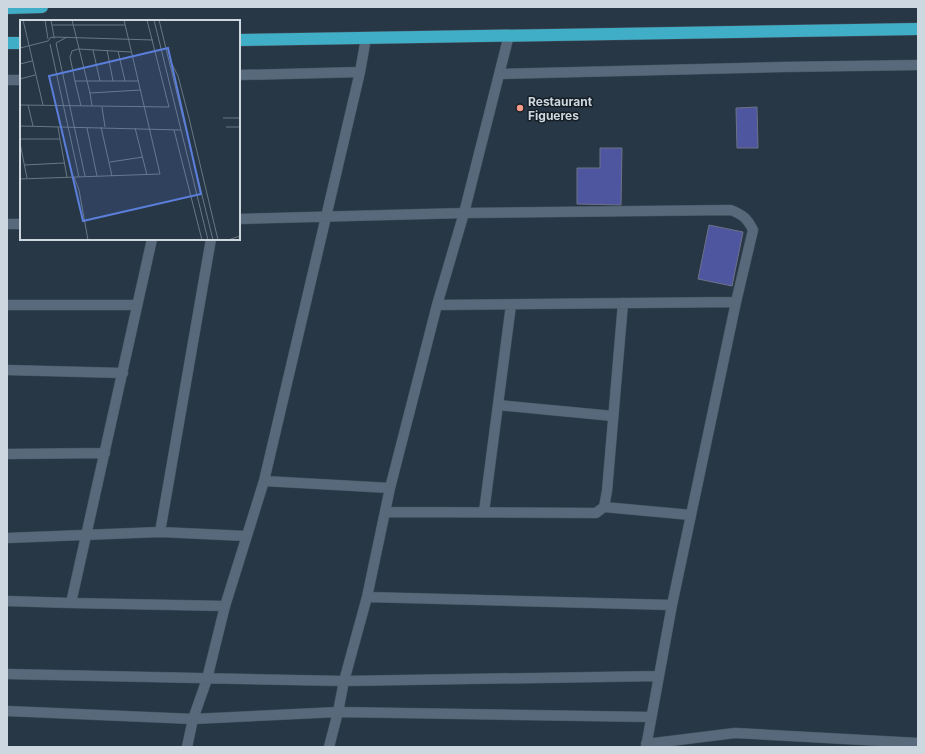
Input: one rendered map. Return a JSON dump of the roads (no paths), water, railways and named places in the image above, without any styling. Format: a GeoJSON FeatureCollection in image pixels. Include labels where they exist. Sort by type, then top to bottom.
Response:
{"type":"FeatureCollection","features":[{"type":"Feature","properties":{"kind":"highway"},"geometry":{"type":"LineString","coordinates":[[7,8],[42,7]]}},
{"type":"Feature","properties":{"kind":"highway"},"geometry":{"type":"LineString","coordinates":[[240,40],[918,29]]}},
{"type":"Feature","properties":{"kind":"highway"},"geometry":{"type":"LineString","coordinates":[[7,43],[20,43]]}},
{"type":"Feature","properties":{"kind":"street"},"geometry":{"type":"LineString","coordinates":[[329,747],[344,682],[368,597],[390,488],[437,306],[464,213],[509,35]]}},
{"type":"Feature","properties":{"kind":"street"},"geometry":{"type":"LineString","coordinates":[[187,747],[193,719],[207,679],[224,606],[264,480],[360,72],[366,38]]}},
{"type":"Feature","properties":{"kind":"street"},"geometry":{"type":"LineString","coordinates":[[500,74],[918,65]]}},
{"type":"Feature","properties":{"kind":"street"},"geometry":{"type":"LineString","coordinates":[[240,75],[360,72]]}},
{"type":"Feature","properties":{"kind":"street"},"geometry":{"type":"LineString","coordinates":[[7,80],[20,80]]}},
{"type":"Feature","properties":{"kind":"street"},"geometry":{"type":"LineString","coordinates":[[240,219],[464,213],[731,210],[741,214],[749,221],[754,230],[736,302],[672,605],[646,746],[735,733],[918,742]]}},
{"type":"Feature","properties":{"kind":"street"},"geometry":{"type":"LineString","coordinates":[[7,224],[20,224]]}},
{"type":"Feature","properties":{"kind":"street"},"geometry":{"type":"LineString","coordinates":[[72,603],[152,240]]}},
{"type":"Feature","properties":{"kind":"street"},"geometry":{"type":"LineString","coordinates":[[160,532],[211,240]]}},
{"type":"Feature","properties":{"kind":"street"},"geometry":{"type":"LineString","coordinates":[[437,306],[736,302]]}},
{"type":"Feature","properties":{"kind":"street"},"geometry":{"type":"LineString","coordinates":[[604,507],[607,491],[623,303]]}},
{"type":"Feature","properties":{"kind":"street"},"geometry":{"type":"LineString","coordinates":[[7,305],[138,305]]}},
{"type":"Feature","properties":{"kind":"street"},"geometry":{"type":"LineString","coordinates":[[484,512],[511,305]]}},
{"type":"Feature","properties":{"kind":"street"},"geometry":{"type":"LineString","coordinates":[[7,370],[123,373]]}},
{"type":"Feature","properties":{"kind":"street"},"geometry":{"type":"LineString","coordinates":[[498,405],[613,416]]}},
{"type":"Feature","properties":{"kind":"street"},"geometry":{"type":"LineString","coordinates":[[7,454],[105,453]]}},
{"type":"Feature","properties":{"kind":"street"},"geometry":{"type":"LineString","coordinates":[[264,480],[390,488]]}},
{"type":"Feature","properties":{"kind":"street"},"geometry":{"type":"LineString","coordinates":[[385,512],[596,513],[604,507],[691,515]]}},
{"type":"Feature","properties":{"kind":"street"},"geometry":{"type":"LineString","coordinates":[[7,538],[160,532],[246,536]]}},
{"type":"Feature","properties":{"kind":"street"},"geometry":{"type":"LineString","coordinates":[[368,597],[672,605]]}},
{"type":"Feature","properties":{"kind":"street"},"geometry":{"type":"LineString","coordinates":[[7,601],[224,606]]}},
{"type":"Feature","properties":{"kind":"street"},"geometry":{"type":"LineString","coordinates":[[7,674],[344,682],[659,676]]}},
{"type":"Feature","properties":{"kind":"street"},"geometry":{"type":"LineString","coordinates":[[7,711],[193,719],[338,712],[651,717]]}},
{"type":"Feature","properties":{"kind":"place","name":"Restaurant Figueres"},"geometry":{"type":"Point","coordinates":[520,108]}}]}
